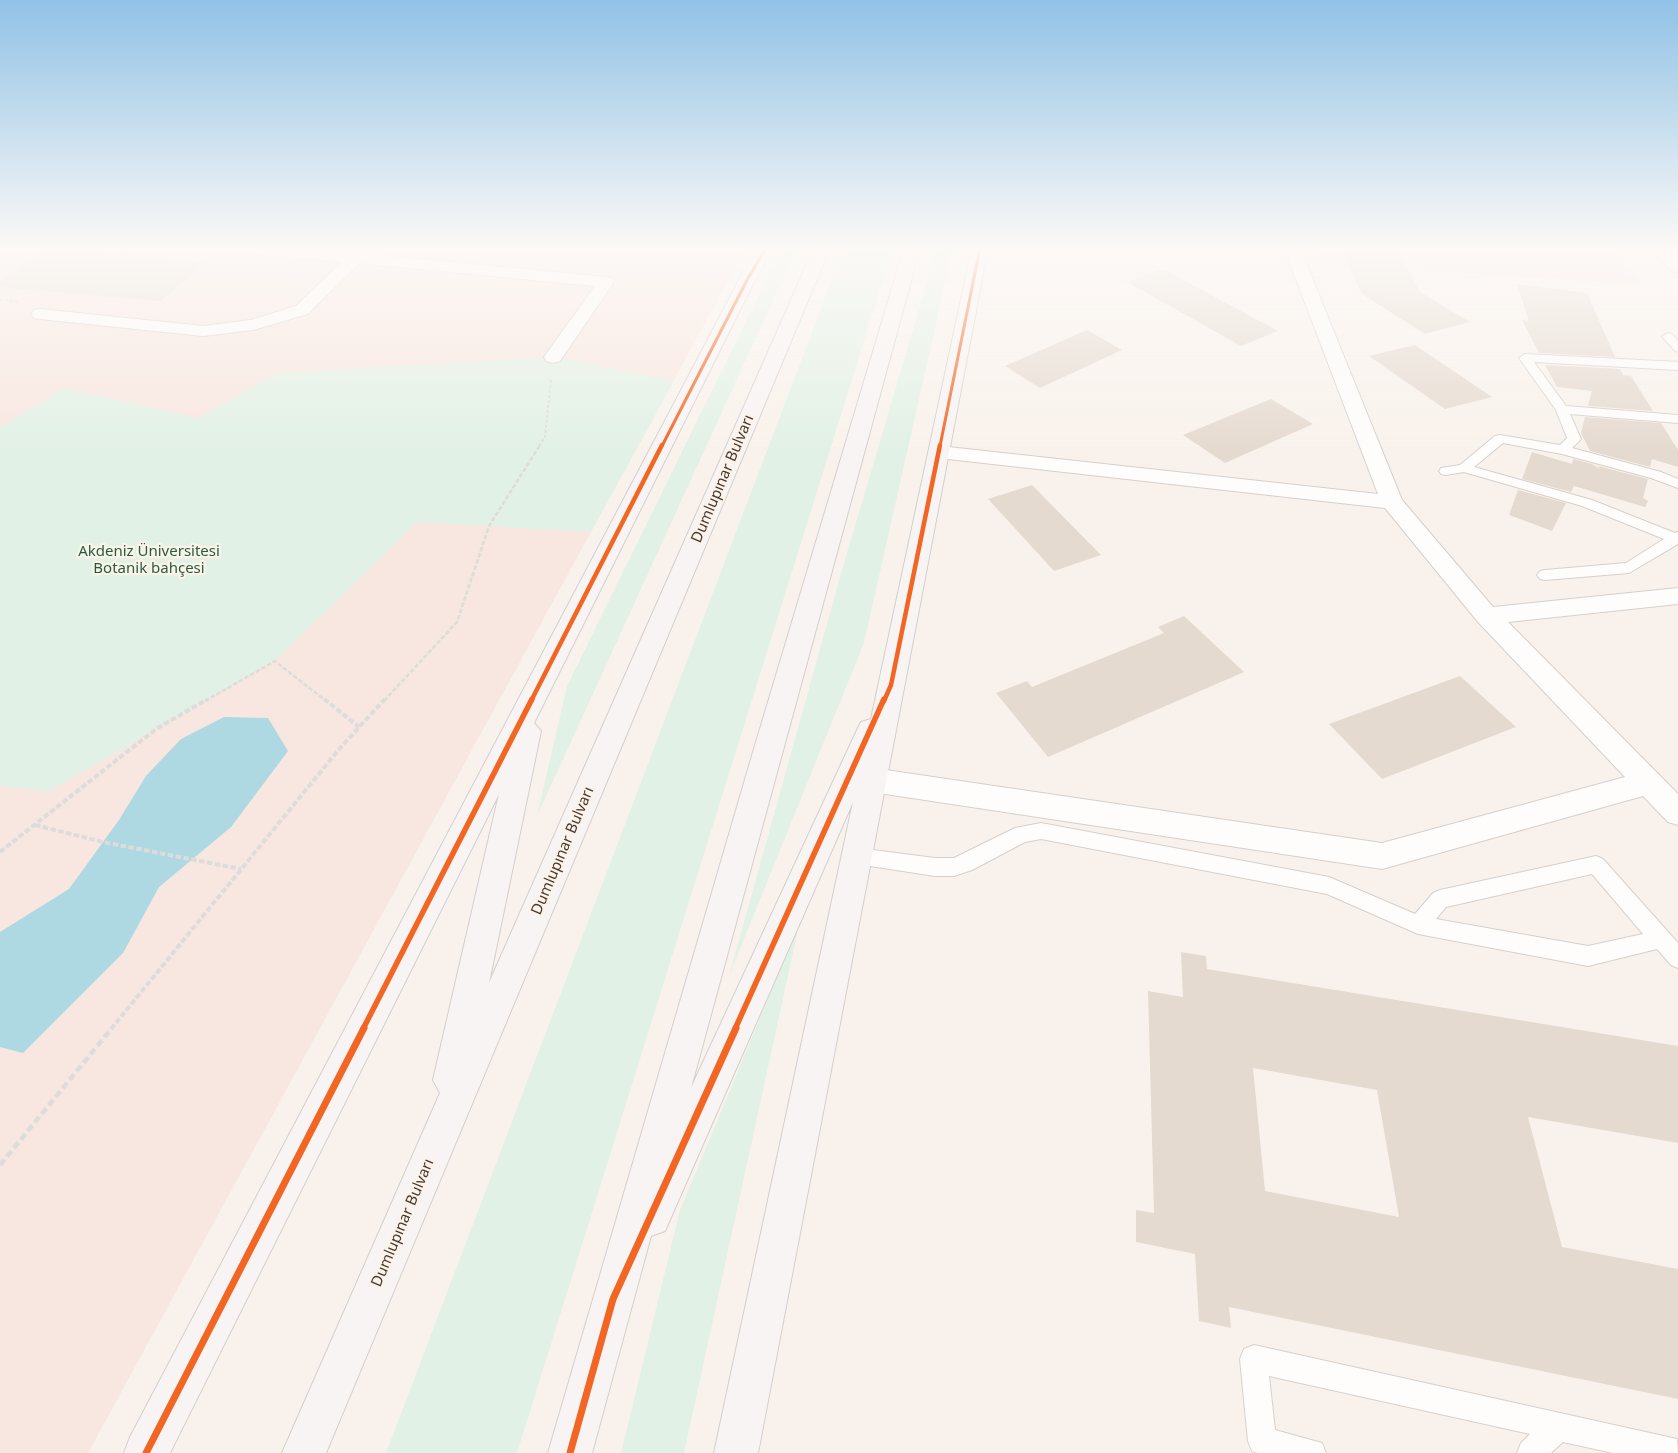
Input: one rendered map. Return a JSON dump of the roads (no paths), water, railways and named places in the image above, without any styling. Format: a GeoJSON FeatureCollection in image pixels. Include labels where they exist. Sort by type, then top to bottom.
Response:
{"type":"FeatureCollection","features":[{"type":"Feature","properties":{"kind":"main road"},"geometry":{"type":"LineString","coordinates":[[146,1453],[729,316]]}},
{"type":"Feature","properties":{"kind":"main road","name":"Dumlupınar Bulvarı"},"geometry":{"type":"LineString","coordinates":[[304,1453],[793,316]]}},
{"type":"Feature","properties":{"kind":"main road"},"geometry":{"type":"LineString","coordinates":[[570,1453],[767,752],[892,316]]}},
{"type":"Feature","properties":{"kind":"main road"},"geometry":{"type":"LineString","coordinates":[[736,1453],[966,316]]}},
{"type":"Feature","properties":{"kind":"main road"},"geometry":{"type":"LineString","coordinates":[[613,1299],[891,685]]}},
{"type":"Feature","properties":{"kind":"main road"},"geometry":{"type":"LineString","coordinates":[[437,1143],[536,693]]}},
{"type":"Feature","properties":{"kind":"street"},"geometry":{"type":"LineString","coordinates":[[57,316],[203,331],[253,326],[284,316]]}},
{"type":"Feature","properties":{"kind":"street"},"geometry":{"type":"LineString","coordinates":[[553,357],[582,316]]}},
{"type":"Feature","properties":{"kind":"street"},"geometry":{"type":"LineString","coordinates":[[1319,316],[1392,502],[1487,616],[1678,813]]}},
{"type":"Feature","properties":{"kind":"street"},"geometry":{"type":"LineString","coordinates":[[939,452],[1392,502]]}},
{"type":"Feature","properties":{"kind":"street"},"geometry":{"type":"LineString","coordinates":[[1487,616],[1678,596]]}},
{"type":"Feature","properties":{"kind":"street"},"geometry":{"type":"LineString","coordinates":[[872,780],[1382,856],[1649,782]]}},
{"type":"Feature","properties":{"kind":"lane"},"geometry":{"type":"LineString","coordinates":[[1678,336],[1668,336],[1678,348]]}},
{"type":"Feature","properties":{"kind":"lane"},"geometry":{"type":"LineString","coordinates":[[1563,450],[1574,439],[1562,410],[1524,358],[1678,366]]}},
{"type":"Feature","properties":{"kind":"lane"},"geometry":{"type":"LineString","coordinates":[[1562,410],[1678,419]]}},
{"type":"Feature","properties":{"kind":"lane"},"geometry":{"type":"LineString","coordinates":[[1464,468],[1500,439],[1563,450],[1656,475],[1678,484]]}},
{"type":"Feature","properties":{"kind":"lane"},"geometry":{"type":"LineString","coordinates":[[1446,471],[1464,468],[1587,503],[1677,538]]}},
{"type":"Feature","properties":{"kind":"lane"},"geometry":{"type":"LineString","coordinates":[[1545,575],[1629,568],[1677,538]]}},
{"type":"Feature","properties":{"kind":"lane"},"geometry":{"type":"LineString","coordinates":[[857,856],[935,867],[954,867],[965,864],[1016,837],[1034,831],[1041,831],[1329,886],[1418,925],[1588,956],[1661,939]]}},
{"type":"Feature","properties":{"kind":"lane"},"geometry":{"type":"LineString","coordinates":[[1418,925],[1440,899],[1596,865],[1678,958]]}},
{"type":"Feature","properties":{"kind":"lane"},"geometry":{"type":"LineString","coordinates":[[1312,1453],[1262,1441],[1254,1359],[1677,1453]]}},
{"type":"Feature","properties":{"kind":"lane"},"geometry":{"type":"LineString","coordinates":[[1530,1453],[1558,1426]]}},
{"type":"Feature","properties":{"kind":"water"},"geometry":{"type":"Polygon","coordinates":[[[224,717],[268,718],[288,751],[231,827],[159,887],[123,953],[23,1053],[0,1047],[0,932],[69,889],[119,820],[146,776],[181,739],[224,717]]]}},
{"type":"Feature","properties":{"kind":"park label","name":"Akdeniz Üniversitesi Botanik bahçesi"},"geometry":{"type":"Point","coordinates":[149,560]}}]}
